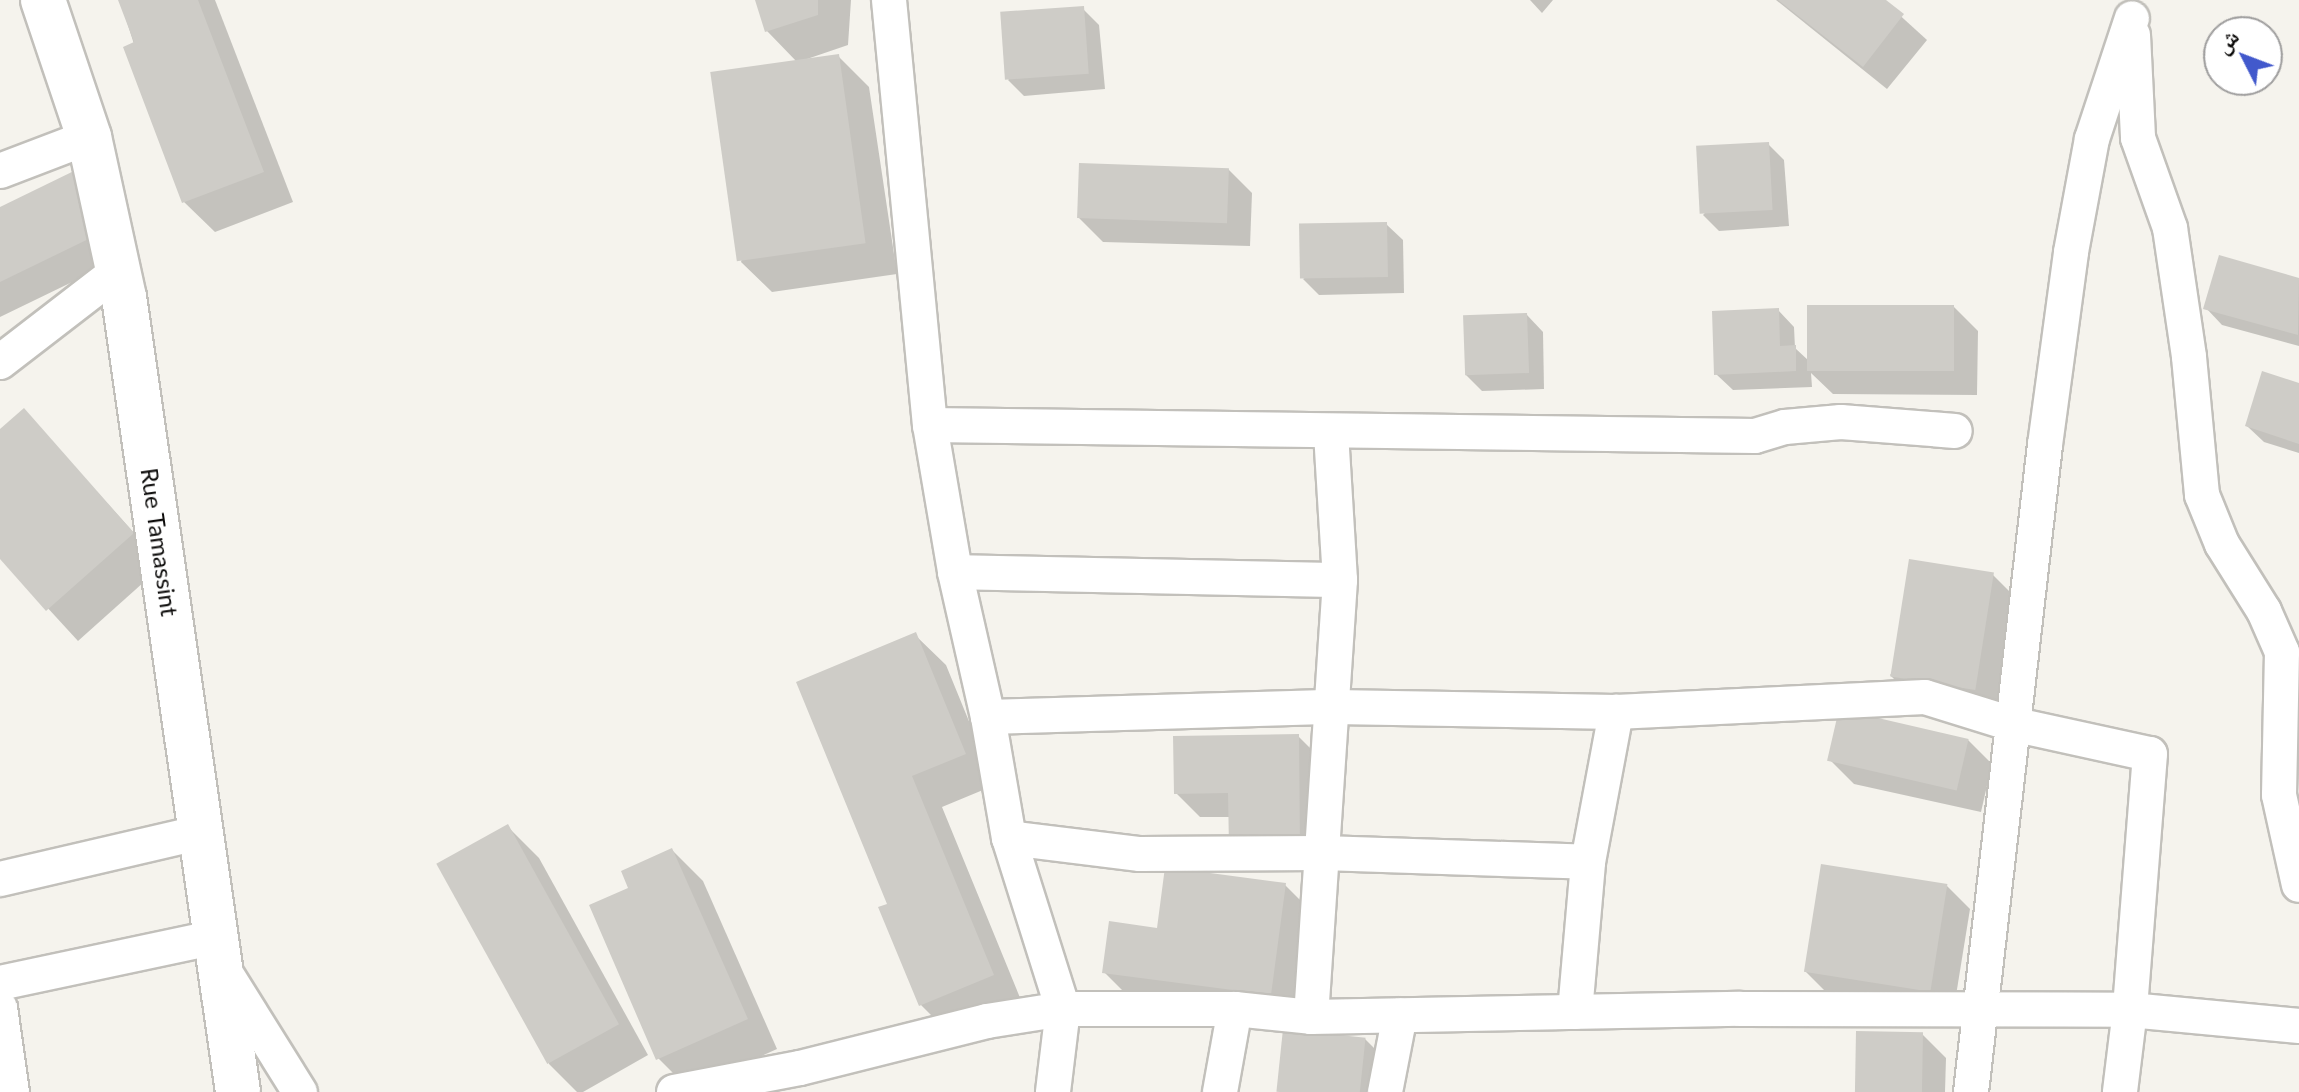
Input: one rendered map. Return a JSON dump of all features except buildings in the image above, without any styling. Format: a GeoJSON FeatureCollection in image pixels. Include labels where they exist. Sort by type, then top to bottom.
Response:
{"type":"FeatureCollection","features":[{"type":"Feature","properties":{"kind":"main road","name":"Rue Tamassint"},"geometry":{"type":"LineString","coordinates":[[43,0],[89,137],[118,271],[238,1092]]}},
{"type":"Feature","properties":{"kind":"street"},"geometry":{"type":"LineString","coordinates":[[889,0],[930,425],[955,572],[988,717],[1009,838],[1063,1009],[1053,1092]]}},
{"type":"Feature","properties":{"kind":"street"},"geometry":{"type":"LineString","coordinates":[[1971,1092],[1978,1008],[2071,252],[2092,139],[2133,9]]}},
{"type":"Feature","properties":{"kind":"street"},"geometry":{"type":"LineString","coordinates":[[2133,9],[2138,138],[2170,228],[2189,357],[2202,495],[2222,544],[2264,611],[2282,652],[2279,795],[2299,885]]}},
{"type":"Feature","properties":{"kind":"street"},"geometry":{"type":"LineString","coordinates":[[0,171],[89,137]]}},
{"type":"Feature","properties":{"kind":"street"},"geometry":{"type":"LineString","coordinates":[[0,362],[118,271]]}},
{"type":"Feature","properties":{"kind":"street"},"geometry":{"type":"LineString","coordinates":[[930,425],[1755,436],[1785,427],[1841,422],[1955,431]]}},
{"type":"Feature","properties":{"kind":"street"},"geometry":{"type":"LineString","coordinates":[[1311,1017],[1334,707],[1340,580],[1331,431]]}},
{"type":"Feature","properties":{"kind":"street"},"geometry":{"type":"LineString","coordinates":[[955,572],[1340,580]]}},
{"type":"Feature","properties":{"kind":"street"},"geometry":{"type":"LineString","coordinates":[[988,717],[1334,707],[1616,712],[1925,697],[2012,724],[2150,754],[2130,1010],[2120,1092]]}},
{"type":"Feature","properties":{"kind":"street"},"geometry":{"type":"LineString","coordinates":[[1575,1012],[1588,862],[1616,712]]}},
{"type":"Feature","properties":{"kind":"street"},"geometry":{"type":"LineString","coordinates":[[0,879],[202,832]]}},
{"type":"Feature","properties":{"kind":"street"},"geometry":{"type":"LineString","coordinates":[[1009,838],[1140,854],[1323,853],[1588,862]]}},
{"type":"Feature","properties":{"kind":"street"},"geometry":{"type":"LineString","coordinates":[[0,983],[219,951],[300,1092]]}},
{"type":"Feature","properties":{"kind":"street"},"geometry":{"type":"LineString","coordinates":[[0,1008],[12,1092]]}},
{"type":"Feature","properties":{"kind":"street"},"geometry":{"type":"LineString","coordinates":[[674,1092],[800,1068],[974,1024],[1063,1009],[1235,1009],[1311,1017],[1978,1008],[2130,1010],[2299,1026]]}},
{"type":"Feature","properties":{"kind":"street"},"geometry":{"type":"LineString","coordinates":[[1220,1092],[1235,1009]]}},
{"type":"Feature","properties":{"kind":"street"},"geometry":{"type":"LineString","coordinates":[[1385,1092],[1400,1015]]}}]}
